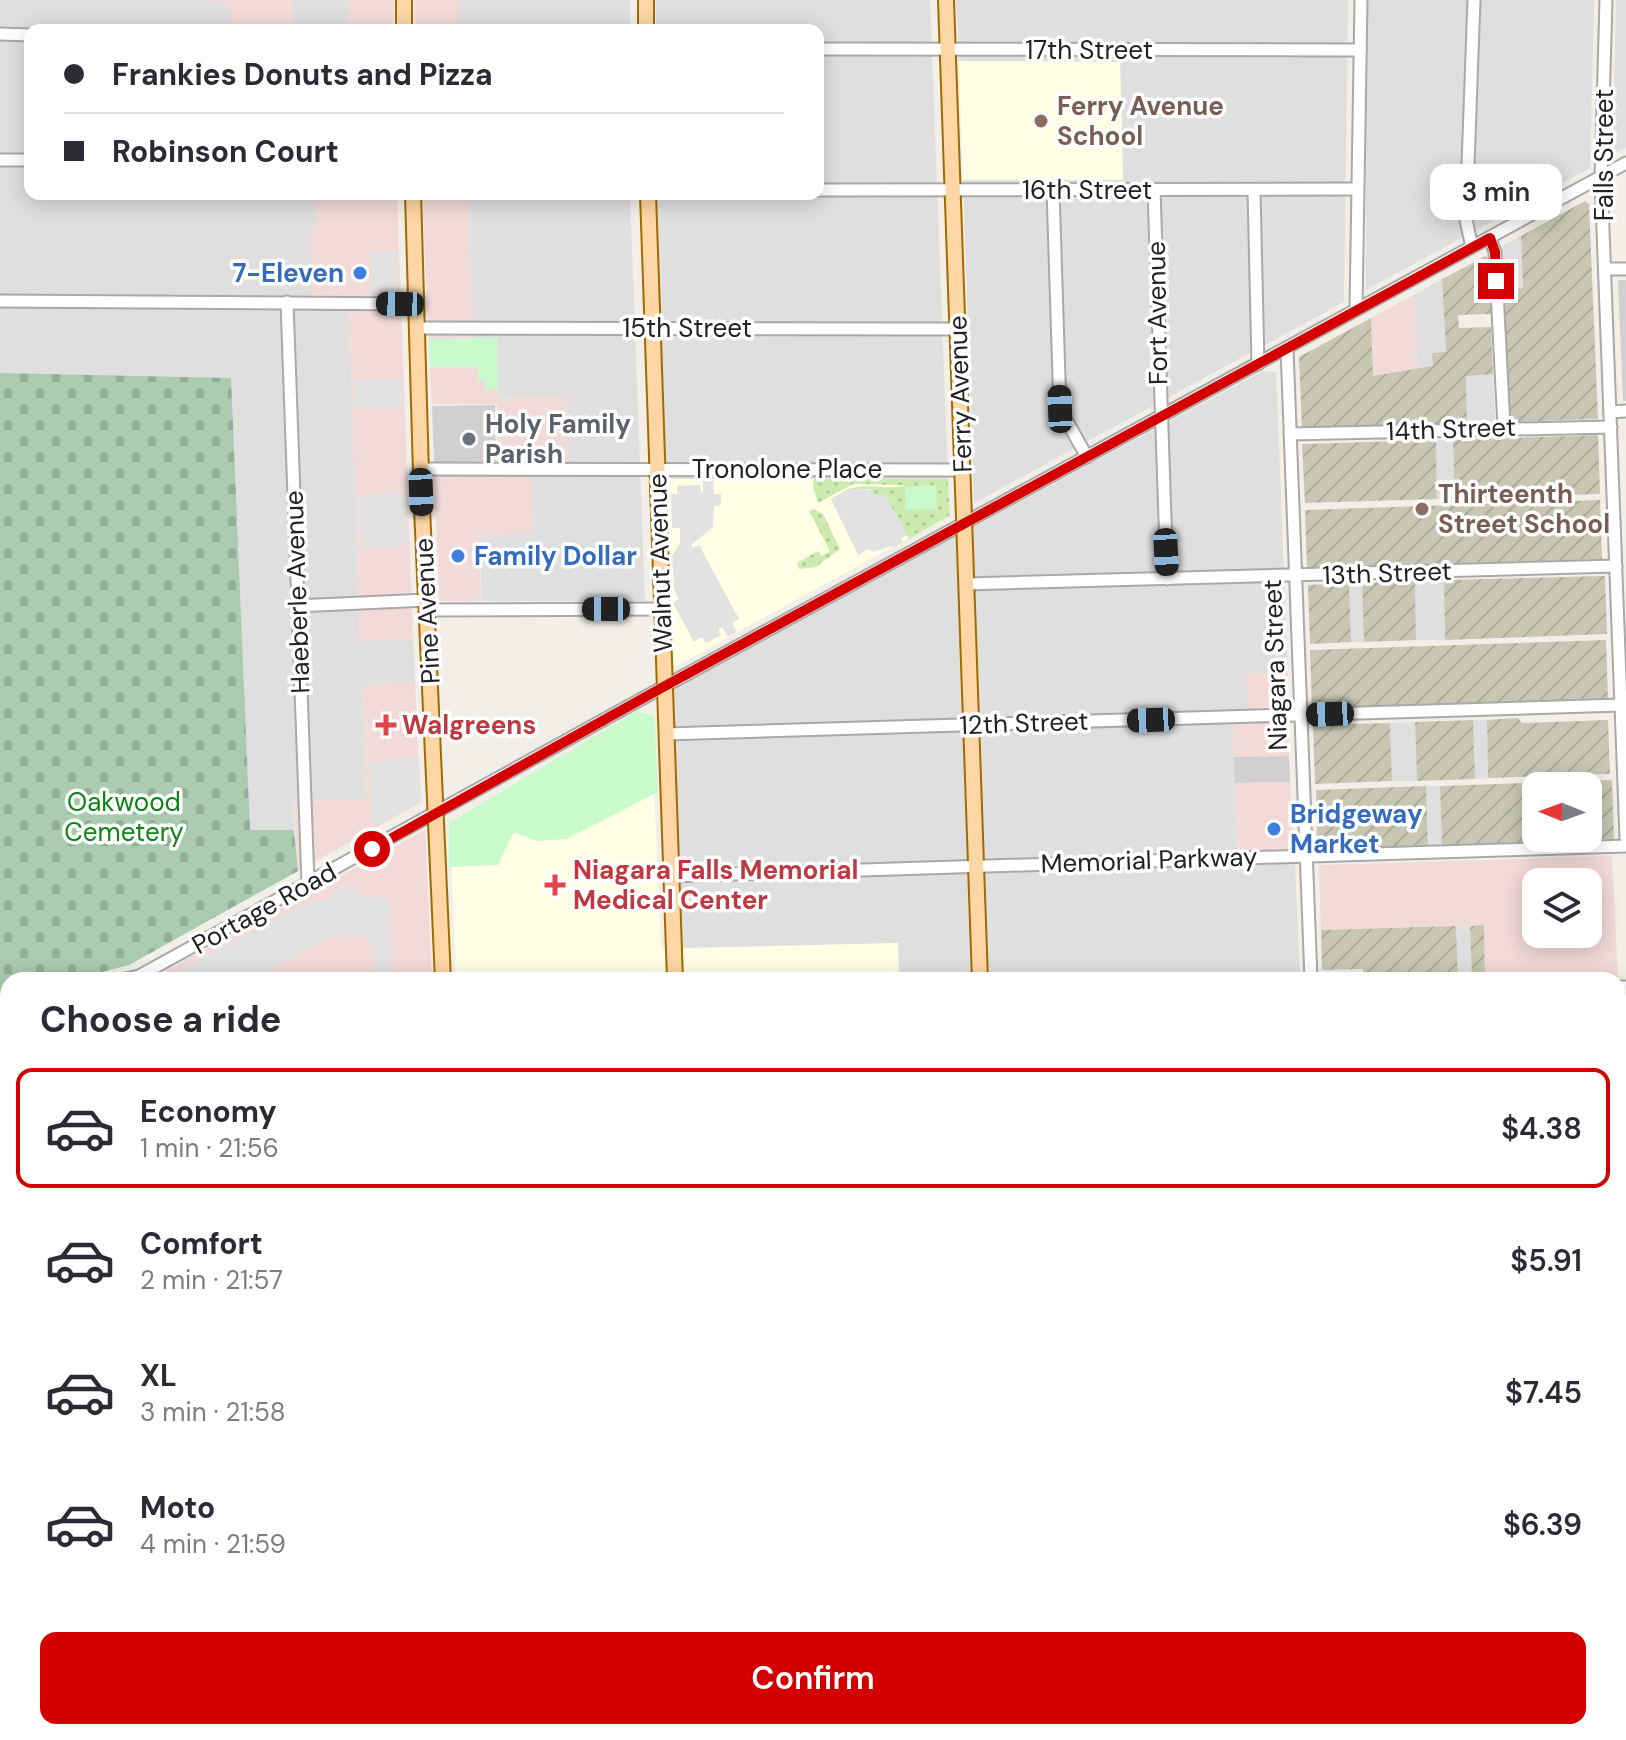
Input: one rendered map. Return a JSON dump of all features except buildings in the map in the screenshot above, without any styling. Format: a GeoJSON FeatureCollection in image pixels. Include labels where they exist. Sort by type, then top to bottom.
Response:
{"type":"FeatureCollection","features":[{"type":"Feature","properties":{"kind":"main road"},"geometry":{"type":"LineString","coordinates":[[404,0],[404,24]]}},
{"type":"Feature","properties":{"kind":"main road"},"geometry":{"type":"LineString","coordinates":[[646,0],[646,24]]}},
{"type":"Feature","properties":{"kind":"main road","name":"Ferry Avenue"},"geometry":{"type":"LineString","coordinates":[[946,0],[980,972]]}},
{"type":"Feature","properties":{"kind":"main road","name":"Pine Avenue"},"geometry":{"type":"LineString","coordinates":[[413,200],[421,469],[443,972]]}},
{"type":"Feature","properties":{"kind":"main road","name":"Walnut Avenue"},"geometry":{"type":"LineString","coordinates":[[648,200],[675,972]]}},
{"type":"Feature","properties":{"kind":"street"},"geometry":{"type":"LineString","coordinates":[[1356,310],[1361,0]]}},
{"type":"Feature","properties":{"kind":"street"},"geometry":{"type":"LineString","coordinates":[[1472,247],[1466,220],[1474,0]]}},
{"type":"Feature","properties":{"kind":"street","name":"Falls Street"},"geometry":{"type":"LineString","coordinates":[[1606,0],[1601,177],[1610,412],[1620,532],[1616,566],[1623,665],[1621,705],[1626,838]]}},
{"type":"Feature","properties":{"kind":"street"},"geometry":{"type":"LineString","coordinates":[[0,34],[24,35]]}},
{"type":"Feature","properties":{"kind":"street","name":"17th Street"},"geometry":{"type":"LineString","coordinates":[[824,49],[1360,50]]}},
{"type":"Feature","properties":{"kind":"street"},"geometry":{"type":"LineString","coordinates":[[0,160],[24,160]]}},
{"type":"Feature","properties":{"kind":"street","name":"Portage Road"},"geometry":{"type":"LineString","coordinates":[[151,972],[665,686],[1626,163]]}},
{"type":"Feature","properties":{"kind":"street","name":"16th Street"},"geometry":{"type":"LineString","coordinates":[[824,190],[1356,189]]}},
{"type":"Feature","properties":{"kind":"street"},"geometry":{"type":"LineString","coordinates":[[1053,190],[1060,409],[1087,457]]}},
{"type":"Feature","properties":{"kind":"street","name":"Fort Avenue"},"geometry":{"type":"LineString","coordinates":[[1154,190],[1167,579]]}},
{"type":"Feature","properties":{"kind":"street"},"geometry":{"type":"LineString","coordinates":[[1254,191],[1258,364]]}},
{"type":"Feature","properties":{"kind":"street"},"geometry":{"type":"LineString","coordinates":[[1490,238],[1495,252],[1504,427]]}},
{"type":"Feature","properties":{"kind":"street"},"geometry":{"type":"LineString","coordinates":[[1605,269],[1626,269]]}},
{"type":"Feature","properties":{"kind":"street"},"geometry":{"type":"LineString","coordinates":[[0,301],[416,304]]}},
{"type":"Feature","properties":{"kind":"street","name":"Haeberle Avenue"},"geometry":{"type":"LineString","coordinates":[[287,302],[308,883]]}},
{"type":"Feature","properties":{"kind":"street","name":"15th Street"},"geometry":{"type":"LineString","coordinates":[[417,328],[957,329]]}},
{"type":"Feature","properties":{"kind":"street","name":"Niagara Street"},"geometry":{"type":"LineString","coordinates":[[1287,349],[1311,972]]}},
{"type":"Feature","properties":{"kind":"street"},"geometry":{"type":"LineString","coordinates":[[1610,412],[1626,411]]}},
{"type":"Feature","properties":{"kind":"street","name":"14th Street"},"geometry":{"type":"LineString","coordinates":[[1290,434],[1611,427]]}},
{"type":"Feature","properties":{"kind":"street","name":"Tronolone Place"},"geometry":{"type":"LineString","coordinates":[[421,469],[962,470]]}},
{"type":"Feature","properties":{"kind":"street","name":"13th Street"},"geometry":{"type":"LineString","coordinates":[[966,584],[1616,566]]}},
{"type":"Feature","properties":{"kind":"street"},"geometry":{"type":"LineString","coordinates":[[296,606],[662,609]]}},
{"type":"Feature","properties":{"kind":"street","name":"12th Street"},"geometry":{"type":"LineString","coordinates":[[666,734],[1621,705]]}},
{"type":"Feature","properties":{"kind":"street","name":"Memorial Parkway"},"geometry":{"type":"LineString","coordinates":[[671,876],[1626,846]]}},
{"type":"Feature","properties":{"kind":"shaded area"},"geometry":{"type":"Polygon","coordinates":[[[0,0],[229,2],[229,24],[24,24],[24,200],[316,200],[317,229],[313,229],[349,299],[360,641],[413,639],[415,682],[363,686],[367,799],[293,801],[294,830],[250,831],[230,379],[0,373],[0,0]]]}},
{"type":"Feature","properties":{"kind":"shaded area"},"geometry":{"type":"Polygon","coordinates":[[[203,0],[292,0],[291,24],[229,24],[229,3],[203,0]]]}},
{"type":"Feature","properties":{"kind":"shaded area"},"geometry":{"type":"Polygon","coordinates":[[[292,0],[349,0],[348,24],[291,24],[292,0]]]}},
{"type":"Feature","properties":{"kind":"shaded area"},"geometry":{"type":"Polygon","coordinates":[[[349,0],[394,0],[393,24],[348,24],[349,0]]]}},
{"type":"Feature","properties":{"kind":"shaded area"},"geometry":{"type":"Polygon","coordinates":[[[415,0],[459,0],[459,24],[415,24],[415,0]]]}},
{"type":"Feature","properties":{"kind":"shaded area"},"geometry":{"type":"Polygon","coordinates":[[[459,0],[630,0],[630,24],[459,24],[459,0]]]}},
{"type":"Feature","properties":{"kind":"shaded area"},"geometry":{"type":"Polygon","coordinates":[[[656,0],[930,0],[948,479],[667,479],[656,200],[824,200],[824,24],[656,24],[656,0]]]}},
{"type":"Feature","properties":{"kind":"shaded area"},"geometry":{"type":"Polygon","coordinates":[[[956,0],[1348,0],[1344,302],[974,503],[963,180],[1123,180],[1120,62],[959,61],[956,0]]]}},
{"type":"Feature","properties":{"kind":"shaded area"},"geometry":{"type":"Polygon","coordinates":[[[1366,0],[1594,0],[1590,168],[1366,290],[1366,0]]]}},
{"type":"Feature","properties":{"kind":"shaded area"},"geometry":{"type":"Polygon","coordinates":[[[1616,0],[1626,0],[1626,148],[1613,154],[1616,0]]]}},
{"type":"Feature","properties":{"kind":"shaded area","name":"Ferry Avenue School"},"geometry":{"type":"Polygon","coordinates":[[[959,61],[1120,62],[1123,180],[963,180],[959,61]]]}},
{"type":"Feature","properties":{"kind":"shaded area"},"geometry":{"type":"Polygon","coordinates":[[[316,200],[397,200],[413,639],[360,641],[349,299],[312,298],[312,229],[317,229],[316,200]]]}},
{"type":"Feature","properties":{"kind":"shaded area"},"geometry":{"type":"Polygon","coordinates":[[[422,200],[468,200],[473,338],[429,339],[422,200]]]}},
{"type":"Feature","properties":{"kind":"shaded area"},"geometry":{"type":"Polygon","coordinates":[[[468,200],[630,200],[645,601],[482,601],[479,535],[530,462],[567,461],[568,397],[498,398],[497,338],[473,338],[468,200]]]}},
{"type":"Feature","properties":{"kind":"shaded area"},"geometry":{"type":"Polygon","coordinates":[[[1585,201],[1589,204],[1598,419],[1511,422],[1504,289],[1523,288],[1521,236],[1585,201]]]}},
{"type":"Feature","properties":{"kind":"shaded area"},"geometry":{"type":"Polygon","coordinates":[[[1521,236],[1523,289],[1504,289],[1502,246],[1521,236]]]}},
{"type":"Feature","properties":{"kind":"shaded area"},"geometry":{"type":"Polygon","coordinates":[[[370,252],[398,252],[398,292],[371,292],[370,252]]]}},
{"type":"Feature","properties":{"kind":"shaded area"},"geometry":{"type":"Polygon","coordinates":[[[1486,256],[1489,260],[1491,314],[1458,315],[1459,328],[1491,327],[1493,374],[1466,376],[1467,423],[1302,428],[1299,357],[1371,318],[1373,376],[1433,366],[1432,353],[1446,352],[1442,279],[1486,256]]]}},
{"type":"Feature","properties":{"kind":"shaded area"},"geometry":{"type":"Polygon","coordinates":[[[1442,279],[1446,353],[1433,366],[1417,369],[1414,295],[1442,279]]]}},
{"type":"Feature","properties":{"kind":"shaded area"},"geometry":{"type":"Polygon","coordinates":[[[1618,280],[1626,280],[1626,401],[1623,401],[1618,280]]]}},
{"type":"Feature","properties":{"kind":"shaded area"},"geometry":{"type":"Polygon","coordinates":[[[1414,295],[1417,369],[1373,376],[1371,318],[1414,295]]]}},
{"type":"Feature","properties":{"kind":"shaded area"},"geometry":{"type":"Polygon","coordinates":[[[430,367],[477,367],[485,380],[486,389],[498,389],[499,398],[568,397],[568,461],[530,462],[532,533],[479,536],[481,601],[439,599],[434,465],[497,463],[497,404],[432,404],[430,367]]]}},
{"type":"Feature","properties":{"kind":"shaded area"},"geometry":{"type":"Polygon","coordinates":[[[1263,371],[1276,372],[1288,672],[1248,674],[1248,710],[1233,711],[1238,864],[1295,864],[1300,972],[989,972],[972,528],[1263,371]]]}},
{"type":"Feature","properties":{"kind":"shaded area"},"geometry":{"type":"Polygon","coordinates":[[[1493,374],[1495,422],[1467,423],[1466,375],[1493,374]]]}},
{"type":"Feature","properties":{"kind":"shaded area"},"geometry":{"type":"Polygon","coordinates":[[[402,379],[403,407],[354,408],[353,380],[402,379]]]}},
{"type":"Feature","properties":{"kind":"shaded area"},"geometry":{"type":"Polygon","coordinates":[[[495,405],[496,461],[434,463],[432,406],[495,405]]]}},
{"type":"Feature","properties":{"kind":"shaded area"},"geometry":{"type":"Polygon","coordinates":[[[1598,435],[1600,494],[1455,499],[1453,440],[1598,435]]]}},
{"type":"Feature","properties":{"kind":"shaded area"},"geometry":{"type":"Polygon","coordinates":[[[1436,440],[1453,440],[1455,499],[1437,499],[1436,440]]]}},
{"type":"Feature","properties":{"kind":"shaded area"},"geometry":{"type":"Polygon","coordinates":[[[1436,440],[1437,499],[1305,503],[1302,444],[1436,440]]]}},
{"type":"Feature","properties":{"kind":"shaded area"},"geometry":{"type":"Polygon","coordinates":[[[713,478],[714,494],[721,494],[721,505],[714,506],[713,527],[691,545],[693,548],[699,545],[739,619],[732,623],[737,632],[728,637],[722,627],[718,630],[721,635],[706,643],[702,637],[694,642],[673,603],[679,599],[674,589],[672,556],[680,543],[680,528],[672,528],[671,494],[677,494],[677,486],[700,485],[703,493],[703,479],[713,478]]]}},
{"type":"Feature","properties":{"kind":"shaded area"},"geometry":{"type":"Polygon","coordinates":[[[667,479],[948,479],[950,515],[673,668],[667,479]]]}},
{"type":"Feature","properties":{"kind":"shaded area"},"geometry":{"type":"Polygon","coordinates":[[[846,490],[871,490],[877,496],[885,494],[907,535],[901,539],[903,542],[893,548],[873,552],[868,549],[858,555],[831,499],[846,490]]]}},
{"type":"Feature","properties":{"kind":"shaded area"},"geometry":{"type":"Polygon","coordinates":[[[405,493],[407,546],[361,547],[357,496],[405,493]]]}},
{"type":"Feature","properties":{"kind":"shaded area"},"geometry":{"type":"Polygon","coordinates":[[[1600,500],[1602,559],[1307,568],[1305,510],[1600,500]]]}},
{"type":"Feature","properties":{"kind":"shaded area"},"geometry":{"type":"Polygon","coordinates":[[[960,534],[973,972],[899,972],[898,943],[678,948],[670,689],[960,534]]]}},
{"type":"Feature","properties":{"kind":"shaded area"},"geometry":{"type":"Polygon","coordinates":[[[1605,576],[1607,634],[1445,640],[1444,580],[1605,576]]]}},
{"type":"Feature","properties":{"kind":"shaded area"},"geometry":{"type":"Polygon","coordinates":[[[1444,580],[1445,640],[1416,640],[1415,581],[1444,580]]]}},
{"type":"Feature","properties":{"kind":"shaded area"},"geometry":{"type":"Polygon","coordinates":[[[1415,581],[1416,640],[1364,642],[1362,583],[1415,581]]]}},
{"type":"Feature","properties":{"kind":"shaded area"},"geometry":{"type":"Polygon","coordinates":[[[1349,583],[1362,583],[1364,642],[1351,642],[1349,583]]]}},
{"type":"Feature","properties":{"kind":"shaded area"},"geometry":{"type":"Polygon","coordinates":[[[1349,583],[1351,642],[1310,644],[1308,585],[1349,583]]]}},
{"type":"Feature","properties":{"kind":"shaded area"},"geometry":{"type":"Polygon","coordinates":[[[1606,640],[1608,700],[1312,708],[1310,650],[1606,640]]]}},
{"type":"Feature","properties":{"kind":"shaded area"},"geometry":{"type":"Polygon","coordinates":[[[1288,672],[1289,756],[1234,757],[1233,710],[1248,709],[1247,674],[1288,672]]]}},
{"type":"Feature","properties":{"kind":"shaded area"},"geometry":{"type":"Polygon","coordinates":[[[415,682],[420,803],[298,871],[293,801],[367,799],[363,685],[415,682]]]}},
{"type":"Feature","properties":{"kind":"shaded area","name":"Niagara Falls Memorial Medical Center"},"geometry":{"type":"Polygon","coordinates":[[[640,711],[651,715],[661,949],[898,943],[899,972],[456,972],[450,827],[454,820],[640,711]]]}},
{"type":"Feature","properties":{"kind":"shaded area"},"geometry":{"type":"Polygon","coordinates":[[[1518,718],[1522,723],[1608,720],[1610,774],[1522,772],[1522,777],[1488,778],[1487,720],[1518,718]]]}},
{"type":"Feature","properties":{"kind":"shaded area"},"geometry":{"type":"Polygon","coordinates":[[[1473,720],[1487,720],[1488,778],[1475,779],[1473,720]]]}},
{"type":"Feature","properties":{"kind":"shaded area"},"geometry":{"type":"Polygon","coordinates":[[[1473,720],[1475,779],[1417,781],[1415,722],[1473,720]]]}},
{"type":"Feature","properties":{"kind":"shaded area"},"geometry":{"type":"Polygon","coordinates":[[[1415,722],[1417,781],[1392,781],[1390,723],[1415,722]]]}},
{"type":"Feature","properties":{"kind":"shaded area"},"geometry":{"type":"Polygon","coordinates":[[[1390,723],[1392,781],[1315,784],[1313,725],[1390,723]]]}},
{"type":"Feature","properties":{"kind":"shaded area"},"geometry":{"type":"Polygon","coordinates":[[[1289,756],[1290,782],[1235,783],[1234,757],[1289,756]]]}},
{"type":"Feature","properties":{"kind":"shaded area","name":"Walgreens"},"geometry":{"type":"Polygon","coordinates":[[[419,757],[421,801],[371,828],[369,762],[419,757]]]}},
{"type":"Feature","properties":{"kind":"shaded area"},"geometry":{"type":"Polygon","coordinates":[[[1602,780],[1612,780],[1614,839],[1602,839],[1602,780]]]}},
{"type":"Feature","properties":{"kind":"shaded area"},"geometry":{"type":"Polygon","coordinates":[[[1290,782],[1295,864],[1238,864],[1235,783],[1290,782]]]}},
{"type":"Feature","properties":{"kind":"shaded area"},"geometry":{"type":"Polygon","coordinates":[[[1522,783],[1522,842],[1442,845],[1440,786],[1522,783]]]}},
{"type":"Feature","properties":{"kind":"shaded area"},"geometry":{"type":"Polygon","coordinates":[[[1426,786],[1440,786],[1442,845],[1428,845],[1426,786]]]}},
{"type":"Feature","properties":{"kind":"shaded area"},"geometry":{"type":"Polygon","coordinates":[[[1426,786],[1428,845],[1317,849],[1316,790],[1426,786]]]}},
{"type":"Feature","properties":{"kind":"shaded area"},"geometry":{"type":"Polygon","coordinates":[[[425,830],[432,972],[164,972],[425,830]]]}},
{"type":"Feature","properties":{"kind":"shaded area"},"geometry":{"type":"Polygon","coordinates":[[[1612,856],[1618,972],[1485,972],[1484,925],[1321,930],[1319,865],[1612,856]]]}},
{"type":"Feature","properties":{"kind":"shaded area"},"geometry":{"type":"Polygon","coordinates":[[[355,885],[358,894],[389,898],[393,972],[376,972],[374,944],[366,935],[331,937],[267,972],[177,972],[311,900],[314,905],[332,897],[335,888],[355,885]]]}},
{"type":"Feature","properties":{"kind":"shaded area"},"geometry":{"type":"Polygon","coordinates":[[[1484,925],[1485,972],[1472,972],[1470,926],[1484,925]]]}},
{"type":"Feature","properties":{"kind":"shaded area"},"geometry":{"type":"Polygon","coordinates":[[[1456,926],[1470,926],[1472,972],[1458,972],[1456,926]]]}},
{"type":"Feature","properties":{"kind":"shaded area"},"geometry":{"type":"Polygon","coordinates":[[[1456,926],[1458,972],[1322,970],[1321,930],[1456,926]]]}},
{"type":"Feature","properties":{"kind":"green space"},"geometry":{"type":"Polygon","coordinates":[[[497,338],[498,389],[486,390],[485,380],[478,381],[477,367],[430,367],[429,339],[497,338]]]}},
{"type":"Feature","properties":{"kind":"green space","name":"Oakwood Cemetery"},"geometry":{"type":"Polygon","coordinates":[[[0,373],[231,378],[250,830],[294,830],[298,871],[129,965],[102,972],[0,972],[0,373]]]}},
{"type":"Feature","properties":{"kind":"green space"},"geometry":{"type":"Polygon","coordinates":[[[814,479],[948,479],[950,515],[909,539],[885,495],[877,496],[870,489],[846,490],[862,486],[905,485],[853,484],[818,503],[814,479]]]}},
{"type":"Feature","properties":{"kind":"green space"},"geometry":{"type":"Polygon","coordinates":[[[936,485],[937,509],[906,510],[905,487],[936,485]]]}},
{"type":"Feature","properties":{"kind":"green space"},"geometry":{"type":"Polygon","coordinates":[[[814,509],[823,514],[840,549],[816,567],[799,569],[797,563],[818,551],[822,556],[830,551],[809,511],[814,509]]]}},
{"type":"Feature","properties":{"kind":"green space"},"geometry":{"type":"Polygon","coordinates":[[[637,711],[654,716],[658,792],[567,839],[536,841],[514,832],[498,865],[449,867],[449,823],[637,711]]]}},
{"type":"Feature","properties":{"kind":"place","name":"Ferry Avenue School"},"geometry":{"type":"Point","coordinates":[1041,121]}},
{"type":"Feature","properties":{"kind":"place","name":"7-Eleven"},"geometry":{"type":"Point","coordinates":[360,273]}},
{"type":"Feature","properties":{"kind":"place","name":"Holy Family Parish"},"geometry":{"type":"Point","coordinates":[469,439]}},
{"type":"Feature","properties":{"kind":"place","name":"Thirteenth Street School"},"geometry":{"type":"Point","coordinates":[1422,509]}},
{"type":"Feature","properties":{"kind":"place","name":"Family Dollar"},"geometry":{"type":"Point","coordinates":[458,556]}},
{"type":"Feature","properties":{"kind":"place","name":"Walgreens"},"geometry":{"type":"Point","coordinates":[386,725]}},
{"type":"Feature","properties":{"kind":"place","name":"Bridgeway Market"},"geometry":{"type":"Point","coordinates":[1274,829]}},
{"type":"Feature","properties":{"kind":"place","name":"Niagara Falls Memorial Medical Center"},"geometry":{"type":"Point","coordinates":[555,885]}},
{"type":"Feature","properties":{"kind":"route"},"geometry":{"type":"LineString","coordinates":[[372,849],[665,686],[1490,238],[1495,252],[1496,281]]}}]}
